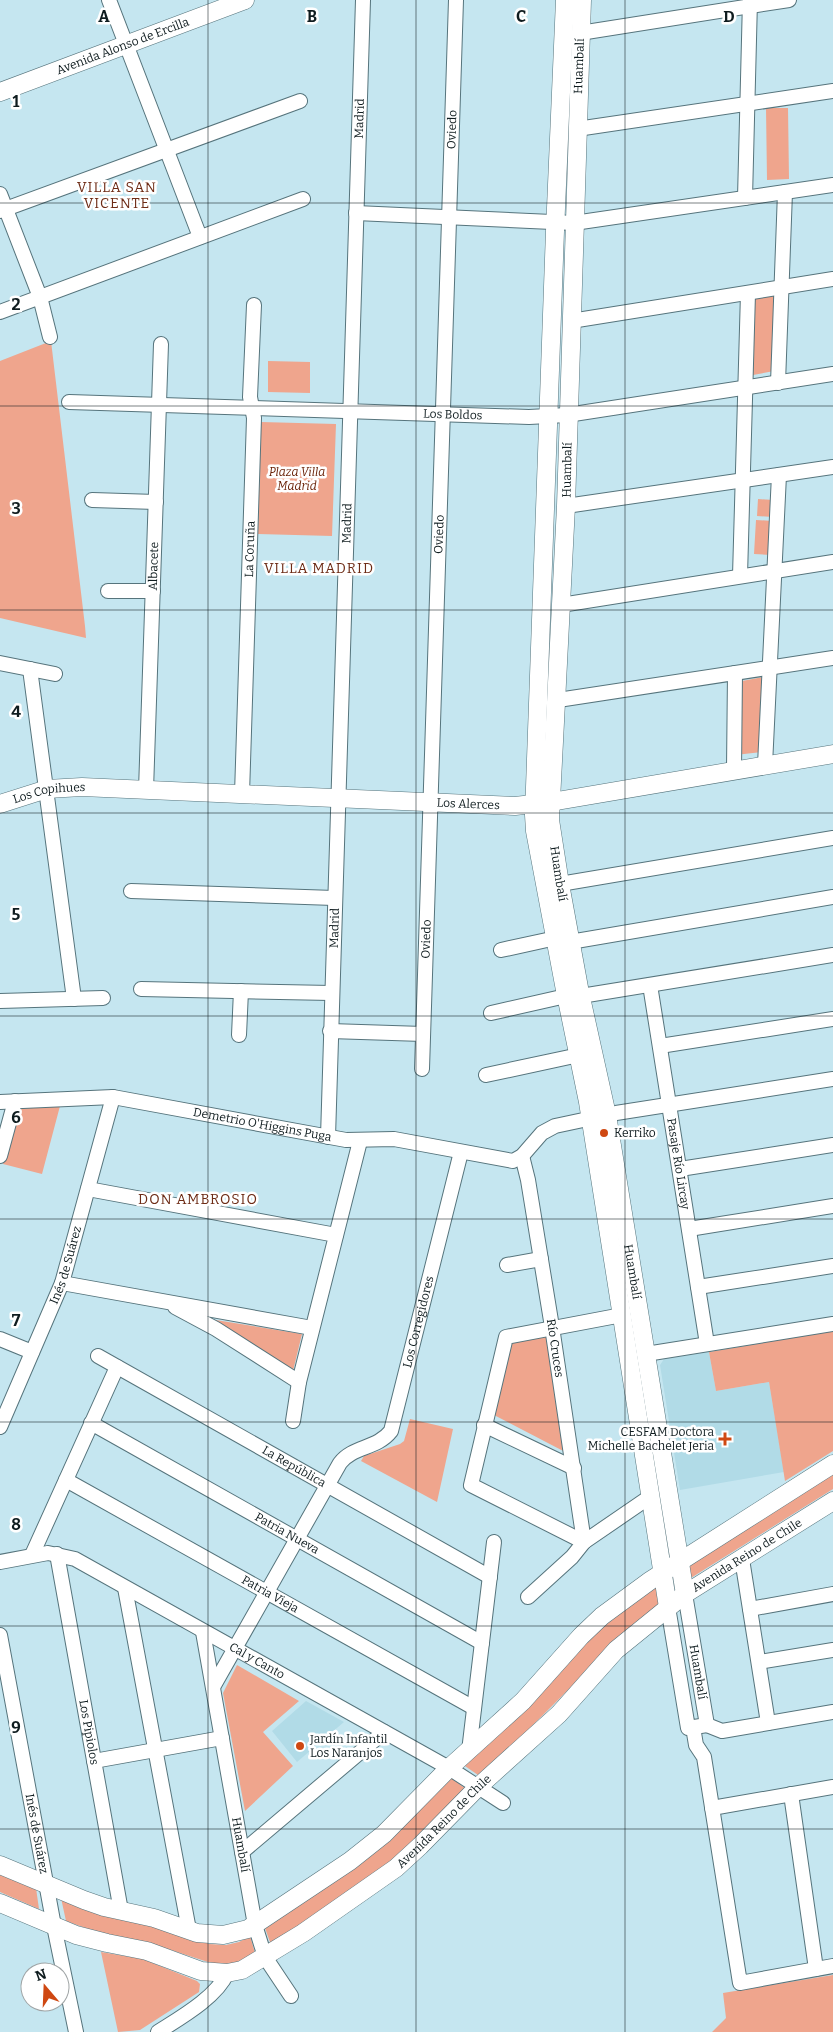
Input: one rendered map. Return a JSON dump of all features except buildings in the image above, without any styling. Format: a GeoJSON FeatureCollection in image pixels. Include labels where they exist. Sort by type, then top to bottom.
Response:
{"type":"FeatureCollection","features":[{"type":"Feature","properties":{"kind":"street"},"geometry":{"type":"LineString","coordinates":[[109,0],[200,237]]}},
{"type":"Feature","properties":{"kind":"street","name":"Madrid"},"geometry":{"type":"LineString","coordinates":[[328,1137],[363,0]]}},
{"type":"Feature","properties":{"kind":"street","name":"Oviedo"},"geometry":{"type":"LineString","coordinates":[[422,1069],[456,0]]}},
{"type":"Feature","properties":{"kind":"street","name":"Huambalí"},"geometry":{"type":"LineString","coordinates":[[563,940],[560,884],[553,842],[543,803],[548,416],[565,0]]}},
{"type":"Feature","properties":{"kind":"street","name":"Huambalí"},"geometry":{"type":"LineString","coordinates":[[582,0],[558,700],[543,803],[535,831],[563,940],[646,1354],[706,1727],[696,1745],[704,1757],[740,1983],[816,1969]]}},
{"type":"Feature","properties":{"kind":"street"},"geometry":{"type":"LineString","coordinates":[[580,33],[750,3],[789,0]]}},
{"type":"Feature","properties":{"kind":"street","name":"Avenida Alonso de Ercilla"},"geometry":{"type":"LineString","coordinates":[[0,92],[241,1]]}},
{"type":"Feature","properties":{"kind":"street"},"geometry":{"type":"LineString","coordinates":[[745,198],[750,3]]}},
{"type":"Feature","properties":{"kind":"street"},"geometry":{"type":"LineString","coordinates":[[577,129],[833,91]]}},
{"type":"Feature","properties":{"kind":"street"},"geometry":{"type":"LineString","coordinates":[[3,210],[300,100]]}},
{"type":"Feature","properties":{"kind":"street"},"geometry":{"type":"LineString","coordinates":[[356,213],[574,223],[833,185]]}},
{"type":"Feature","properties":{"kind":"street"},"geometry":{"type":"LineString","coordinates":[[778,383],[786,192]]}},
{"type":"Feature","properties":{"kind":"street"},"geometry":{"type":"LineString","coordinates":[[0,194],[3,210],[40,297],[50,337]]}},
{"type":"Feature","properties":{"kind":"street"},"geometry":{"type":"LineString","coordinates":[[0,312],[303,199]]}},
{"type":"Feature","properties":{"kind":"street"},"geometry":{"type":"LineString","coordinates":[[571,321],[833,279]]}},
{"type":"Feature","properties":{"kind":"street"},"geometry":{"type":"LineString","coordinates":[[740,576],[748,293]]}},
{"type":"Feature","properties":{"kind":"street","name":"La Coruña"},"geometry":{"type":"LineString","coordinates":[[242,794],[254,418],[250,397],[254,305]]}},
{"type":"Feature","properties":{"kind":"street","name":"Albacete"},"geometry":{"type":"LineString","coordinates":[[146,790],[162,344]]}},
{"type":"Feature","properties":{"kind":"street","name":"Los Boldos"},"geometry":{"type":"LineString","coordinates":[[69,402],[350,412],[548,416],[568,415],[833,374]]}},
{"type":"Feature","properties":{"kind":"street"},"geometry":{"type":"LineString","coordinates":[[566,506],[833,467]]}},
{"type":"Feature","properties":{"kind":"street"},"geometry":{"type":"LineString","coordinates":[[766,765],[779,475]]}},
{"type":"Feature","properties":{"kind":"street"},"geometry":{"type":"LineString","coordinates":[[92,500],[156,502]]}},
{"type":"Feature","properties":{"kind":"street"},"geometry":{"type":"LineString","coordinates":[[561,605],[833,562]]}},
{"type":"Feature","properties":{"kind":"street"},"geometry":{"type":"LineString","coordinates":[[108,591],[153,592]]}},
{"type":"Feature","properties":{"kind":"street"},"geometry":{"type":"LineString","coordinates":[[558,700],[833,658]]}},
{"type":"Feature","properties":{"kind":"street"},"geometry":{"type":"LineString","coordinates":[[0,663],[55,674]]}},
{"type":"Feature","properties":{"kind":"street"},"geometry":{"type":"LineString","coordinates":[[30,669],[74,999]]}},
{"type":"Feature","properties":{"kind":"street"},"geometry":{"type":"LineString","coordinates":[[734,770],[735,673]]}},
{"type":"Feature","properties":{"kind":"street","name":"Los Alerces"},"geometry":{"type":"LineString","coordinates":[[100,788],[515,806],[543,803],[833,754]]}},
{"type":"Feature","properties":{"kind":"street","name":"Los Copihues"},"geometry":{"type":"LineString","coordinates":[[0,804],[47,789],[70,787],[100,788]]}},
{"type":"Feature","properties":{"kind":"street"},"geometry":{"type":"LineString","coordinates":[[560,884],[833,838]]}},
{"type":"Feature","properties":{"kind":"street"},"geometry":{"type":"LineString","coordinates":[[131,891],[334,898]]}},
{"type":"Feature","properties":{"kind":"street"},"geometry":{"type":"LineString","coordinates":[[501,950],[833,897]]}},
{"type":"Feature","properties":{"kind":"street"},"geometry":{"type":"LineString","coordinates":[[491,1013],[573,996],[833,955]]}},
{"type":"Feature","properties":{"kind":"street","name":"Pasaje Río Lircay"},"geometry":{"type":"LineString","coordinates":[[650,985],[708,1344]]}},
{"type":"Feature","properties":{"kind":"street"},"geometry":{"type":"LineString","coordinates":[[141,989],[331,993]]}},
{"type":"Feature","properties":{"kind":"street"},"geometry":{"type":"LineString","coordinates":[[239,1035],[241,991]]}},
{"type":"Feature","properties":{"kind":"street","name":"Huambalí"},"geometry":{"type":"LineString","coordinates":[[573,996],[579,1055],[599,1117],[622,1315],[668,1607]]}},
{"type":"Feature","properties":{"kind":"street"},"geometry":{"type":"LineString","coordinates":[[0,1001],[103,998]]}},
{"type":"Feature","properties":{"kind":"street"},"geometry":{"type":"LineString","coordinates":[[660,1046],[833,1018]]}},
{"type":"Feature","properties":{"kind":"street"},"geometry":{"type":"LineString","coordinates":[[330,1031],[423,1034]]}},
{"type":"Feature","properties":{"kind":"street"},"geometry":{"type":"LineString","coordinates":[[486,1075],[579,1055]]}},
{"type":"Feature","properties":{"kind":"street"},"geometry":{"type":"LineString","coordinates":[[522,1156],[546,1130],[556,1126],[599,1117],[833,1079]]}},
{"type":"Feature","properties":{"kind":"street","name":"Demetrio O'Higgins Puga"},"geometry":{"type":"LineString","coordinates":[[0,1102],[113,1097],[328,1137],[360,1141],[394,1139],[510,1160],[516,1160],[522,1156]]}},
{"type":"Feature","properties":{"kind":"street","name":"Inés de Suárez"},"geometry":{"type":"LineString","coordinates":[[0,1427],[62,1283],[113,1097]]}},
{"type":"Feature","properties":{"kind":"street"},"geometry":{"type":"LineString","coordinates":[[0,1156],[15,1101]]}},
{"type":"Feature","properties":{"kind":"street"},"geometry":{"type":"LineString","coordinates":[[293,1421],[299,1382],[360,1141]]}},
{"type":"Feature","properties":{"kind":"street"},"geometry":{"type":"LineString","coordinates":[[680,1169],[833,1145]]}},
{"type":"Feature","properties":{"kind":"street","name":"Los Corregidores"},"geometry":{"type":"LineString","coordinates":[[327,1486],[340,1463],[350,1453],[382,1441],[391,1431],[461,1152]]}},
{"type":"Feature","properties":{"kind":"street","name":"Río Cruces"},"geometry":{"type":"LineString","coordinates":[[522,1156],[528,1180],[552,1327],[584,1542]]}},
{"type":"Feature","properties":{"kind":"street"},"geometry":{"type":"LineString","coordinates":[[88,1188],[336,1235]]}},
{"type":"Feature","properties":{"kind":"street"},"geometry":{"type":"LineString","coordinates":[[689,1229],[833,1206]]}},
{"type":"Feature","properties":{"kind":"street"},"geometry":{"type":"LineString","coordinates":[[507,1264],[541,1259]]}},
{"type":"Feature","properties":{"kind":"street"},"geometry":{"type":"LineString","coordinates":[[698,1287],[833,1266]]}},
{"type":"Feature","properties":{"kind":"street"},"geometry":{"type":"LineString","coordinates":[[62,1283],[312,1328]]}},
{"type":"Feature","properties":{"kind":"street"},"geometry":{"type":"LineString","coordinates":[[164,1301],[216,1329],[299,1382]]}},
{"type":"Feature","properties":{"kind":"street"},"geometry":{"type":"LineString","coordinates":[[584,1542],[471,1485],[506,1337],[622,1315]]}},
{"type":"Feature","properties":{"kind":"street"},"geometry":{"type":"LineString","coordinates":[[646,1354],[833,1324]]}},
{"type":"Feature","properties":{"kind":"street"},"geometry":{"type":"LineString","coordinates":[[0,1339],[32,1352]]}},
{"type":"Feature","properties":{"kind":"street","name":"La República"},"geometry":{"type":"LineString","coordinates":[[98,1356],[490,1577]]}},
{"type":"Feature","properties":{"kind":"street"},"geometry":{"type":"LineString","coordinates":[[32,1556],[117,1367]]}},
{"type":"Feature","properties":{"kind":"street","name":"Patria Nueva"},"geometry":{"type":"LineString","coordinates":[[91,1424],[482,1643]]}},
{"type":"Feature","properties":{"kind":"street"},"geometry":{"type":"LineString","coordinates":[[484,1425],[574,1468]]}},
{"type":"Feature","properties":{"kind":"street"},"geometry":{"type":"LineString","coordinates":[[0,1865],[90,1903],[154,1918],[206,1935],[223,1936],[241,1932],[255,1925],[367,1848],[449,1768],[524,1701],[592,1625],[614,1607],[663,1572],[833,1464]]}},
{"type":"Feature","properties":{"kind":"street","name":"Patria Vieja"},"geometry":{"type":"LineString","coordinates":[[66,1480],[474,1708]]}},
{"type":"Feature","properties":{"kind":"street"},"geometry":{"type":"LineString","coordinates":[[212,1687],[327,1486]]}},
{"type":"Feature","properties":{"kind":"street"},"geometry":{"type":"LineString","coordinates":[[528,1597],[572,1557],[584,1542],[651,1496]]}},
{"type":"Feature","properties":{"kind":"street","name":"Avenida Reino de Chile"},"geometry":{"type":"LineString","coordinates":[[0,1903],[54,1926],[95,1940],[147,1950],[201,1971],[227,1973],[242,1970],[344,1906],[396,1868],[478,1787],[559,1714],[616,1650],[668,1607],[685,1594],[833,1501]]}},
{"type":"Feature","properties":{"kind":"street"},"geometry":{"type":"LineString","coordinates":[[469,1751],[494,1542]]}},
{"type":"Feature","properties":{"kind":"street","name":"Cal y Canto"},"geometry":{"type":"LineString","coordinates":[[0,1562],[57,1554],[75,1559],[449,1768],[503,1803]]}},
{"type":"Feature","properties":{"kind":"street","name":"Los Pipiolos"},"geometry":{"type":"LineString","coordinates":[[57,1554],[121,1911]]}},
{"type":"Feature","properties":{"kind":"street"},"geometry":{"type":"LineString","coordinates":[[742,1559],[768,1723]]}},
{"type":"Feature","properties":{"kind":"street"},"geometry":{"type":"LineString","coordinates":[[125,1588],[189,1930]]}},
{"type":"Feature","properties":{"kind":"street"},"geometry":{"type":"LineString","coordinates":[[750,1609],[833,1594]]}},
{"type":"Feature","properties":{"kind":"street"},"geometry":{"type":"LineString","coordinates":[[668,1607],[688,1728],[706,1727],[722,1731],[833,1712]]}},
{"type":"Feature","properties":{"kind":"street","name":"Huambalí"},"geometry":{"type":"LineString","coordinates":[[203,1632],[255,1925],[265,1957],[291,1996]]}},
{"type":"Feature","properties":{"kind":"street","name":"Inés de Suárez"},"geometry":{"type":"LineString","coordinates":[[0,1635],[46,1885],[76,2032]]}},
{"type":"Feature","properties":{"kind":"street"},"geometry":{"type":"LineString","coordinates":[[758,1662],[833,1650]]}},
{"type":"Feature","properties":{"kind":"street"},"geometry":{"type":"LineString","coordinates":[[242,1852],[384,1732]]}},
{"type":"Feature","properties":{"kind":"street"},"geometry":{"type":"LineString","coordinates":[[94,1761],[222,1738]]}},
{"type":"Feature","properties":{"kind":"street"},"geometry":{"type":"LineString","coordinates":[[712,1808],[833,1787]]}},
{"type":"Feature","properties":{"kind":"street"},"geometry":{"type":"LineString","coordinates":[[790,1794],[816,1969],[833,1966]]}},
{"type":"Feature","properties":{"kind":"street"},"geometry":{"type":"LineString","coordinates":[[158,2032],[212,1994],[221,1986],[227,1973]]}},
{"type":"Feature","properties":{"kind":"shaded area","name":"CESFAM Doctora Michelle Bachelet Jeria"},"geometry":{"type":"Polygon","coordinates":[[[709,1352],[716,1391],[769,1382],[784,1472],[680,1490],[660,1365],[664,1359],[709,1352]]]}},
{"type":"Feature","properties":{"kind":"shaded area","name":"Jardín Infantil Los Naranjos"},"geometry":{"type":"Polygon","coordinates":[[[306,1701],[344,1722],[297,1762],[272,1731],[306,1701]]]}},
{"type":"Feature","properties":{"kind":"green space"},"geometry":{"type":"Polygon","coordinates":[[[766,108],[788,108],[789,179],[767,180],[766,108]]]}},
{"type":"Feature","properties":{"kind":"green space"},"geometry":{"type":"Polygon","coordinates":[[[779,294],[774,371],[753,375],[755,298],[779,294]]]}},
{"type":"Feature","properties":{"kind":"green space"},"geometry":{"type":"Polygon","coordinates":[[[51,341],[86,638],[0,618],[0,361],[51,341]]]}},
{"type":"Feature","properties":{"kind":"green space"},"geometry":{"type":"Polygon","coordinates":[[[268,361],[310,362],[310,393],[268,392],[268,361]]]}},
{"type":"Feature","properties":{"kind":"green space","name":"Plaza Villa Madrid"},"geometry":{"type":"Polygon","coordinates":[[[261,422],[336,424],[332,536],[258,534],[261,422]]]}},
{"type":"Feature","properties":{"kind":"green space"},"geometry":{"type":"Polygon","coordinates":[[[758,499],[774,500],[773,517],[757,516],[758,499]]]}},
{"type":"Feature","properties":{"kind":"green space"},"geometry":{"type":"Polygon","coordinates":[[[756,520],[773,521],[771,555],[754,554],[756,520]]]}},
{"type":"Feature","properties":{"kind":"green space"},"geometry":{"type":"Polygon","coordinates":[[[763,677],[762,752],[735,755],[737,682],[763,677]]]}},
{"type":"Feature","properties":{"kind":"green space"},"geometry":{"type":"Polygon","coordinates":[[[60,1106],[42,1174],[3,1164],[17,1109],[60,1106]]]}},
{"type":"Feature","properties":{"kind":"green space"},"geometry":{"type":"Polygon","coordinates":[[[191,1316],[302,1334],[292,1375],[191,1316]]]}},
{"type":"Feature","properties":{"kind":"green space"},"geometry":{"type":"Polygon","coordinates":[[[833,1331],[833,1451],[785,1481],[769,1382],[716,1391],[709,1352],[833,1331]]]}},
{"type":"Feature","properties":{"kind":"green space"},"geometry":{"type":"Polygon","coordinates":[[[550,1336],[569,1454],[492,1414],[508,1343],[550,1336]]]}},
{"type":"Feature","properties":{"kind":"green space"},"geometry":{"type":"Polygon","coordinates":[[[410,1419],[453,1429],[437,1502],[361,1461],[364,1456],[404,1441],[410,1419]]]}},
{"type":"Feature","properties":{"kind":"green space"},"geometry":{"type":"Polygon","coordinates":[[[833,1473],[833,1489],[686,1581],[684,1568],[833,1473]]]}},
{"type":"Feature","properties":{"kind":"green space"},"geometry":{"type":"Polygon","coordinates":[[[657,1583],[660,1604],[607,1647],[570,1688],[522,1736],[478,1775],[462,1764],[589,1636],[657,1583]]]}},
{"type":"Feature","properties":{"kind":"green space"},"geometry":{"type":"Polygon","coordinates":[[[237,1665],[299,1701],[263,1732],[293,1766],[245,1811],[223,1693],[237,1665]]]}},
{"type":"Feature","properties":{"kind":"green space"},"geometry":{"type":"Polygon","coordinates":[[[450,1777],[466,1789],[425,1833],[390,1862],[271,1945],[265,1928],[450,1777]]]}},
{"type":"Feature","properties":{"kind":"green space"},"geometry":{"type":"Polygon","coordinates":[[[0,1872],[36,1888],[39,1909],[0,1892],[0,1872]]]}},
{"type":"Feature","properties":{"kind":"green space"},"geometry":{"type":"Polygon","coordinates":[[[61,1898],[186,1934],[209,1944],[226,1945],[239,1942],[250,1936],[255,1953],[241,1961],[225,1965],[211,1963],[149,1943],[105,1935],[66,1921],[61,1898]]]}},
{"type":"Feature","properties":{"kind":"green space"},"geometry":{"type":"Polygon","coordinates":[[[101,1952],[143,1959],[197,1981],[200,1984],[199,1992],[140,2030],[118,2032],[101,1952]]]}},
{"type":"Feature","properties":{"kind":"green space"},"geometry":{"type":"Polygon","coordinates":[[[833,1975],[833,2032],[712,2032],[726,2018],[723,1993],[833,1975]]]}},
{"type":"Feature","properties":{"kind":"place","name":"Kerriko"},"geometry":{"type":"Point","coordinates":[604,1133]}},
{"type":"Feature","properties":{"kind":"place","name":"CESFAM Doctora Michelle Bachelet Jeria"},"geometry":{"type":"Point","coordinates":[725,1439]}},
{"type":"Feature","properties":{"kind":"place","name":"Jardín Infantil Los Naranjos"},"geometry":{"type":"Point","coordinates":[300,1746]}},
{"type":"Feature","properties":{"kind":"district","name":"VILLA SAN VICENTE"},"geometry":{"type":"Point","coordinates":[117,196]}},
{"type":"Feature","properties":{"kind":"district","name":"VILLA MADRID"},"geometry":{"type":"Point","coordinates":[319,568]}},
{"type":"Feature","properties":{"kind":"district","name":"DON AMBROSIO"},"geometry":{"type":"Point","coordinates":[198,1199]}}]}
